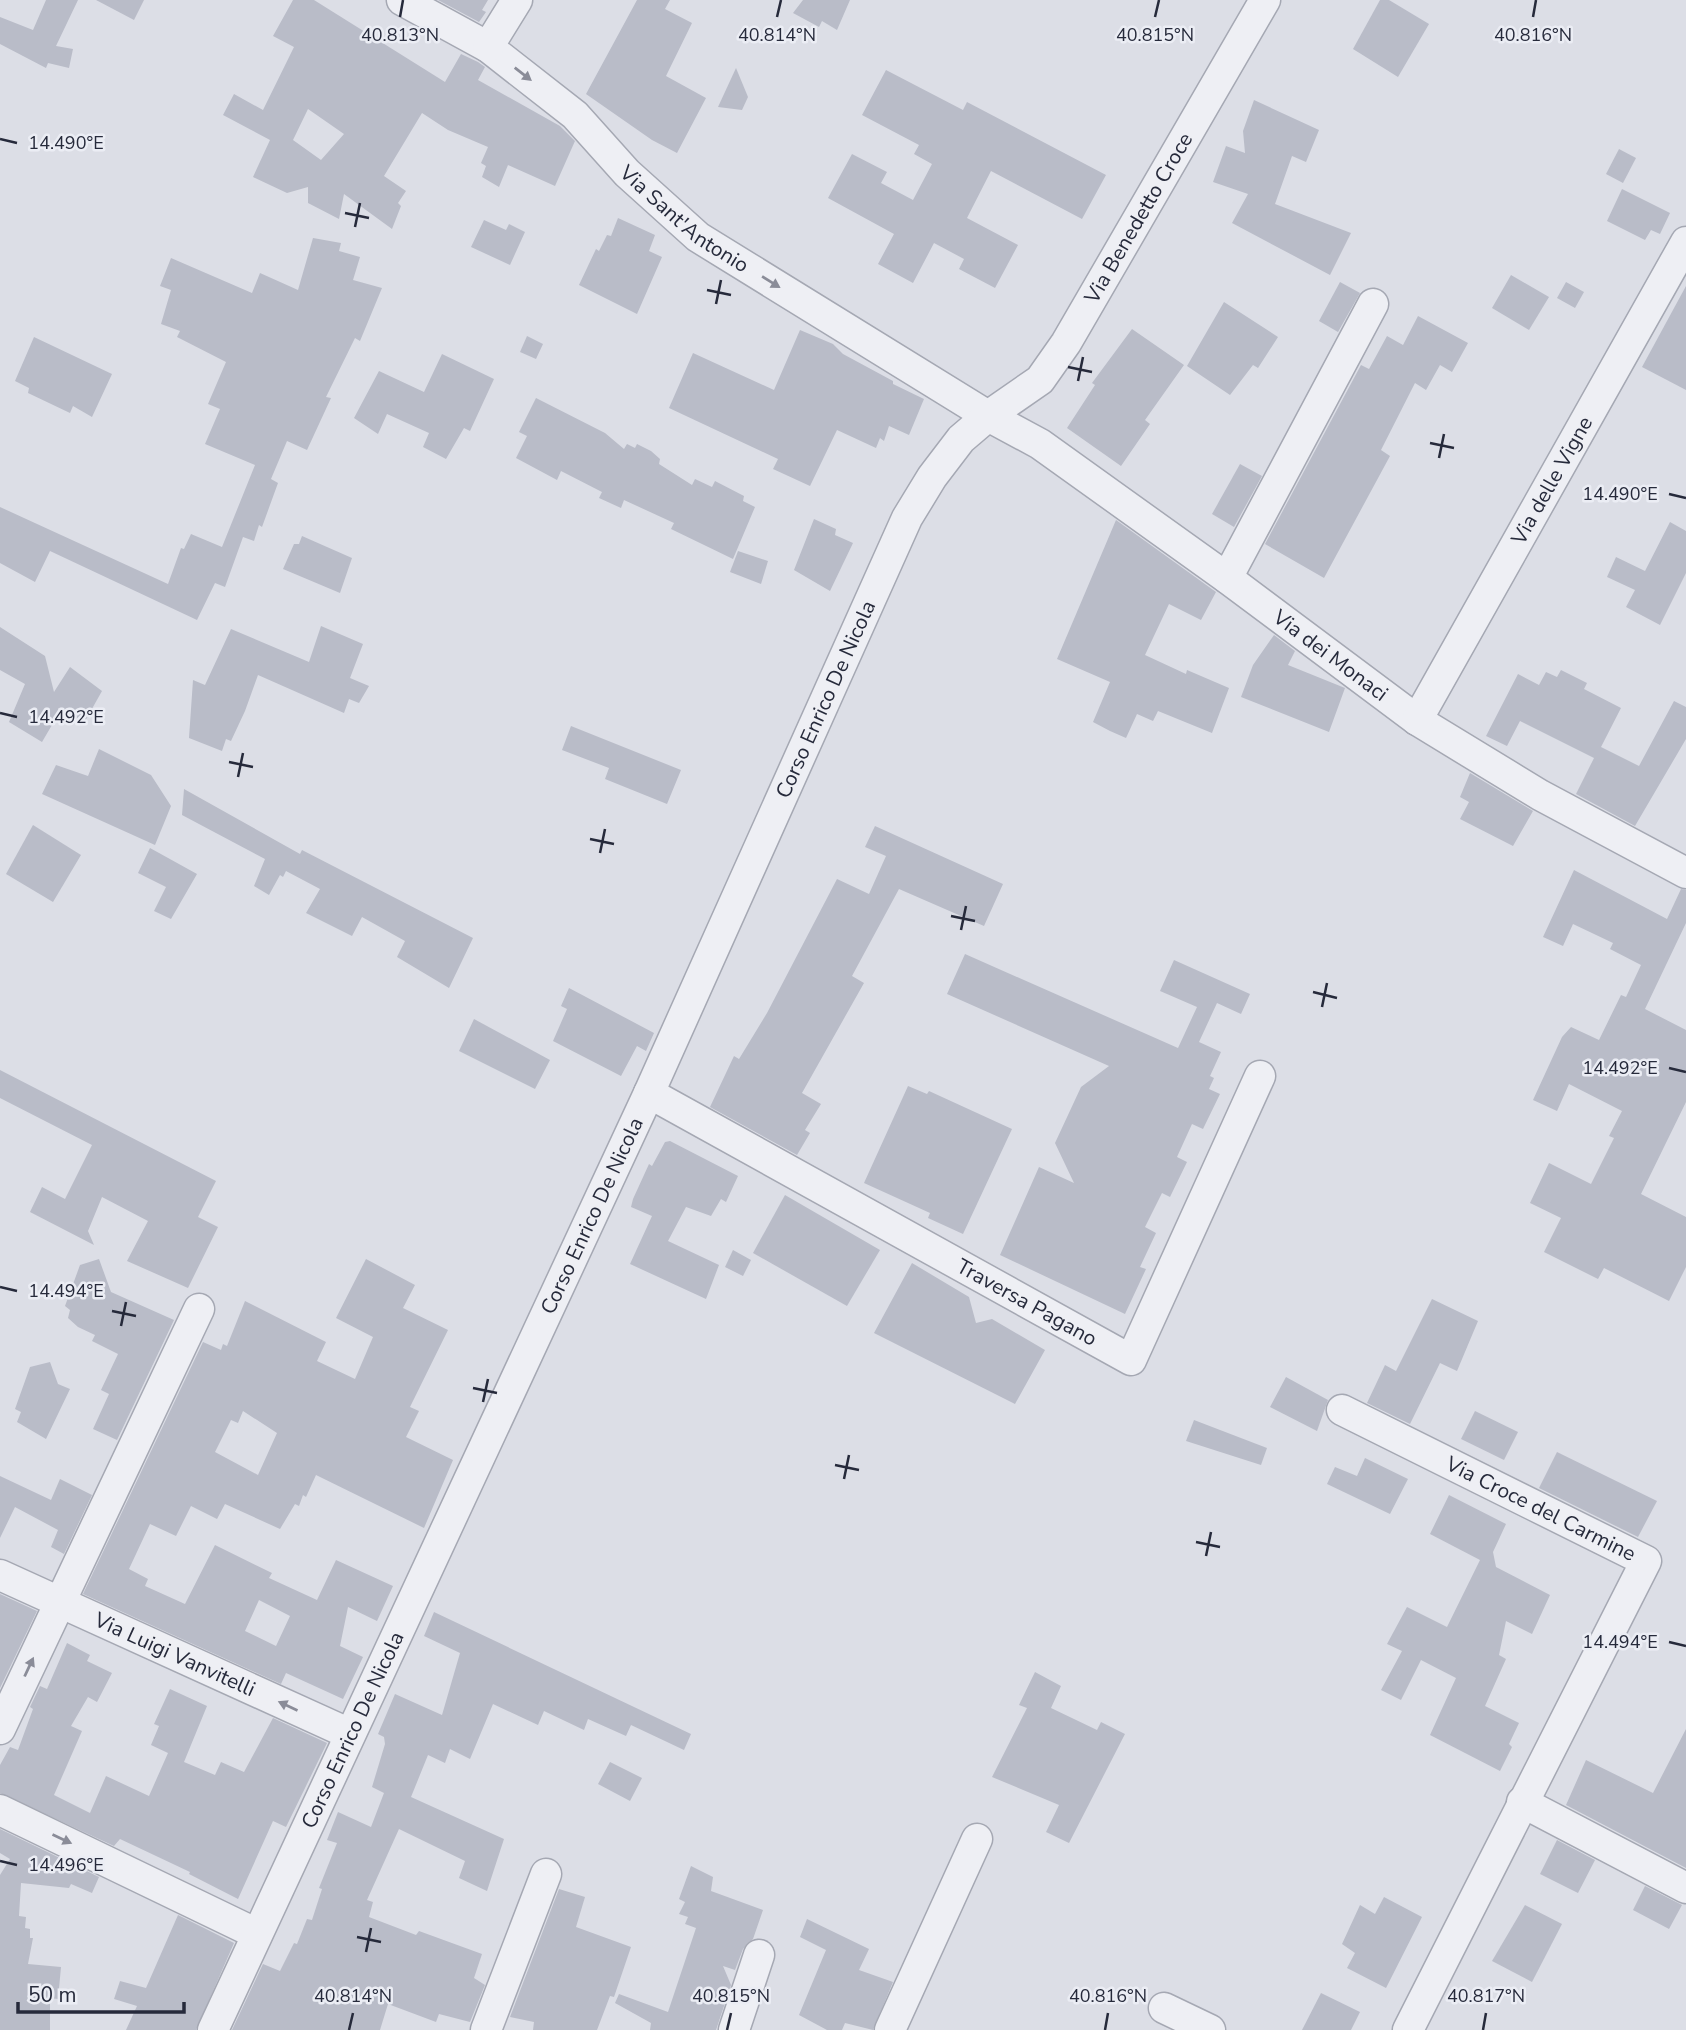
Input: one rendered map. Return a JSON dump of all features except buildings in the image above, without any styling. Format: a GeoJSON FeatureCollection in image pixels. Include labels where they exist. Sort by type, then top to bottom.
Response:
{"type":"FeatureCollection","features":[{"type":"Feature","properties":{"kind":"street","name":"Via Sant'Antonio"},"geometry":{"type":"LineString","coordinates":[[402,0],[488,47],[575,115],[627,173],[698,237],[988,416]]}},
{"type":"Feature","properties":{"kind":"street"},"geometry":{"type":"LineString","coordinates":[[488,47],[517,0]]}},
{"type":"Feature","properties":{"kind":"street","name":"Via Benedetto Croce"},"geometry":{"type":"LineString","coordinates":[[988,416],[1040,380],[1066,343],[1265,0]]}},
{"type":"Feature","properties":{"kind":"street","name":"Via delle Vigne"},"geometry":{"type":"LineString","coordinates":[[1417,720],[1686,242]]}},
{"type":"Feature","properties":{"kind":"street"},"geometry":{"type":"LineString","coordinates":[[1227,578],[1373,304]]}},
{"type":"Feature","properties":{"kind":"street","name":"Via dei Monaci"},"geometry":{"type":"LineString","coordinates":[[988,416],[1040,444],[1227,578],[1417,720],[1539,795],[1686,873]]}},
{"type":"Feature","properties":{"kind":"street","name":"Corso Enrico De Nicola"},"geometry":{"type":"LineString","coordinates":[[213,2030],[649,1093],[907,518],[932,477],[961,439],[988,416]]}},
{"type":"Feature","properties":{"kind":"street","name":"Traversa Pagano"},"geometry":{"type":"LineString","coordinates":[[649,1093],[1130,1360],[1260,1076]]}},
{"type":"Feature","properties":{"kind":"street"},"geometry":{"type":"LineString","coordinates":[[0,1729],[199,1309]]}},
{"type":"Feature","properties":{"kind":"street","name":"Via Croce del Carmine"},"geometry":{"type":"LineString","coordinates":[[1342,1410],[1646,1561],[1408,2030]]}},
{"type":"Feature","properties":{"kind":"street","name":"Via Luigi Vanvitelli"},"geometry":{"type":"LineString","coordinates":[[0,1575],[350,1734]]}},
{"type":"Feature","properties":{"kind":"street"},"geometry":{"type":"LineString","coordinates":[[1522,1802],[1686,1888]]}},
{"type":"Feature","properties":{"kind":"street"},"geometry":{"type":"LineString","coordinates":[[0,1810],[257,1934]]}},
{"type":"Feature","properties":{"kind":"street"},"geometry":{"type":"LineString","coordinates":[[890,2030],[977,1839]]}},
{"type":"Feature","properties":{"kind":"street"},"geometry":{"type":"LineString","coordinates":[[486,2030],[546,1874]]}},
{"type":"Feature","properties":{"kind":"street"},"geometry":{"type":"LineString","coordinates":[[734,2030],[759,1955]]}},
{"type":"Feature","properties":{"kind":"street"},"geometry":{"type":"LineString","coordinates":[[1164,2008],[1210,2030]]}}]}
